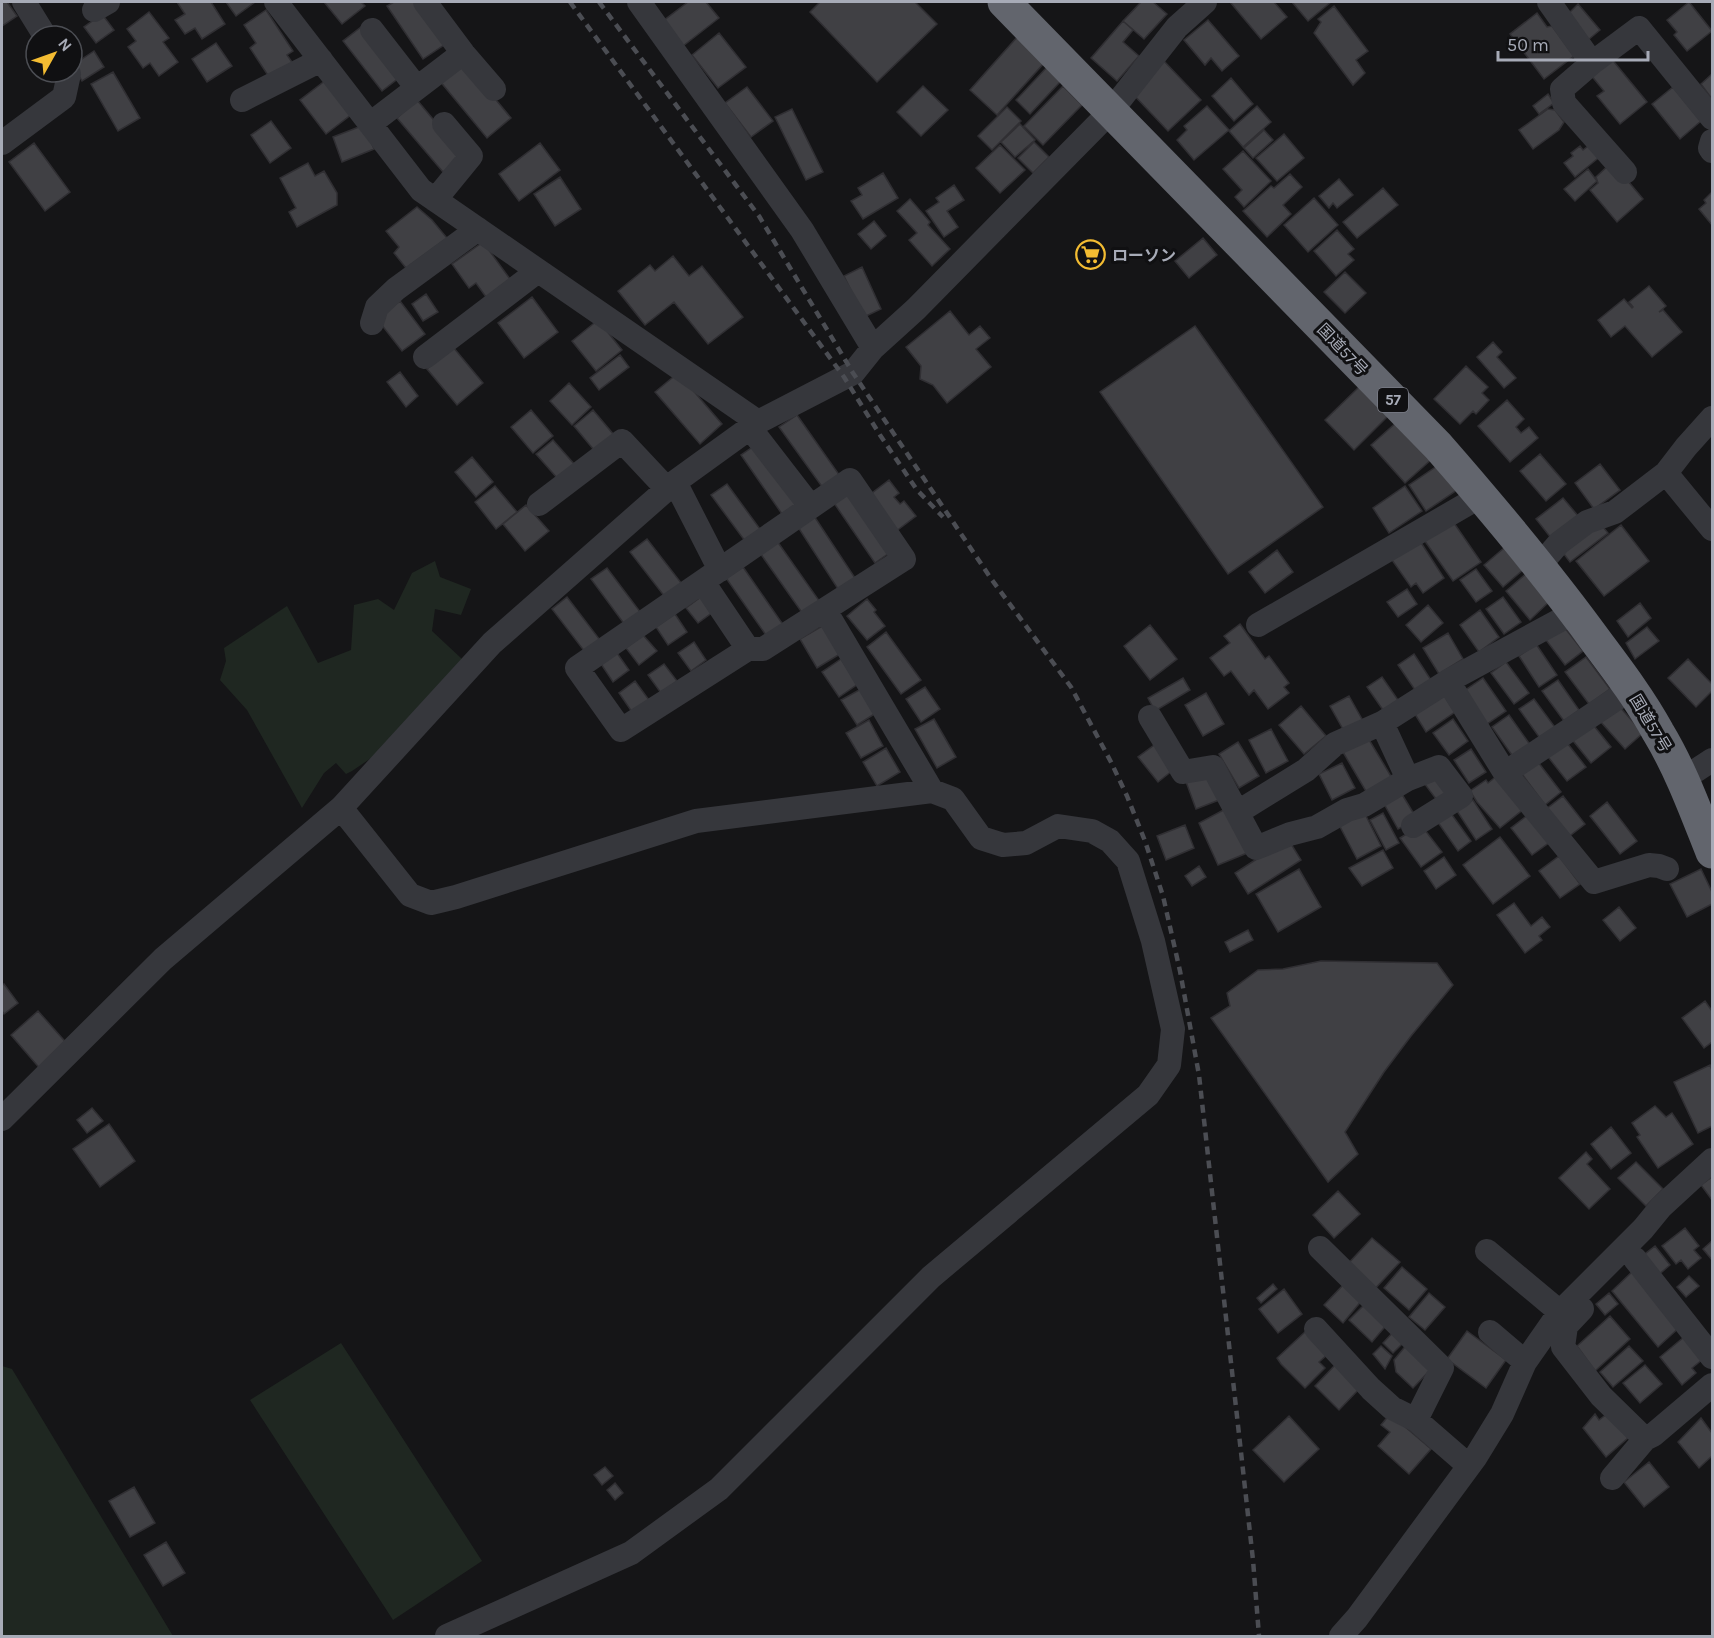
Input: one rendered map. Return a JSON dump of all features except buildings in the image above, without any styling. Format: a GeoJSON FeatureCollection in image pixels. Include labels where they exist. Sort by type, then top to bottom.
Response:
{"type":"FeatureCollection","features":[{"type":"Feature","properties":{"kind":"highway","name":"国道57号"},"geometry":{"type":"LineString","coordinates":[[1004,2],[1430,438],[1481,496],[1575,612],[1631,689],[1659,733],[1683,779],[1713,852]]}},
{"type":"Feature","properties":{"kind":"street"},"geometry":{"type":"LineString","coordinates":[[24,2],[38,24]]}},
{"type":"Feature","properties":{"kind":"street"},"geometry":{"type":"LineString","coordinates":[[276,2],[421,190],[754,425],[811,507]]}},
{"type":"Feature","properties":{"kind":"street"},"geometry":{"type":"LineString","coordinates":[[425,2],[494,89]]}},
{"type":"Feature","properties":{"kind":"street"},"geometry":{"type":"LineString","coordinates":[[639,2],[802,230],[873,348]]}},
{"type":"Feature","properties":{"kind":"street"},"geometry":{"type":"LineString","coordinates":[[2,1119],[163,959],[340,808],[492,644],[671,486],[754,425],[852,373],[873,348],[916,309],[1111,111],[1177,27],[1205,2]]}},
{"type":"Feature","properties":{"kind":"street"},"geometry":{"type":"LineString","coordinates":[[1550,2],[1592,63]]}},
{"type":"Feature","properties":{"kind":"street"},"geometry":{"type":"LineString","coordinates":[[1625,172],[1564,104],[1562,89],[1639,28],[1713,118]]}},
{"type":"Feature","properties":{"kind":"street"},"geometry":{"type":"LineString","coordinates":[[372,30],[417,88]]}},
{"type":"Feature","properties":{"kind":"street"},"geometry":{"type":"LineString","coordinates":[[370,124],[463,52]]}},
{"type":"Feature","properties":{"kind":"street"},"geometry":{"type":"LineString","coordinates":[[242,100],[321,60]]}},
{"type":"Feature","properties":{"kind":"street"},"geometry":{"type":"LineString","coordinates":[[2,143],[64,97],[67,84]]}},
{"type":"Feature","properties":{"kind":"street"},"geometry":{"type":"LineString","coordinates":[[435,200],[471,156],[444,124]]}},
{"type":"Feature","properties":{"kind":"street"},"geometry":{"type":"LineString","coordinates":[[1713,141],[1710,148],[1713,151]]}},
{"type":"Feature","properties":{"kind":"street"},"geometry":{"type":"LineString","coordinates":[[372,323],[376,307],[396,289],[478,229]]}},
{"type":"Feature","properties":{"kind":"street"},"geometry":{"type":"LineString","coordinates":[[425,357],[538,271]]}},
{"type":"Feature","properties":{"kind":"street"},"geometry":{"type":"LineString","coordinates":[[1539,566],[1559,543],[1587,522],[1615,512],[1666,473],[1713,418]]}},
{"type":"Feature","properties":{"kind":"street"},"geometry":{"type":"LineString","coordinates":[[539,504],[622,441],[671,486],[711,576],[748,649]]}},
{"type":"Feature","properties":{"kind":"street"},"geometry":{"type":"LineString","coordinates":[[1666,473],[1713,530]]}},
{"type":"Feature","properties":{"kind":"street"},"geometry":{"type":"LineString","coordinates":[[850,480],[904,559],[763,649],[748,649],[621,730],[578,668],[811,507],[850,480]]}},
{"type":"Feature","properties":{"kind":"street"},"geometry":{"type":"LineString","coordinates":[[1258,625],[1481,496]]}},
{"type":"Feature","properties":{"kind":"street"},"geometry":{"type":"LineString","coordinates":[[825,609],[932,791]]}},
{"type":"Feature","properties":{"kind":"street"},"geometry":{"type":"LineString","coordinates":[[1238,812],[1306,770],[1335,744],[1382,723],[1448,681],[1575,612]]}},
{"type":"Feature","properties":{"kind":"street"},"geometry":{"type":"LineString","coordinates":[[1448,681],[1505,773],[1594,882],[1649,865],[1667,869]]}},
{"type":"Feature","properties":{"kind":"street"},"geometry":{"type":"LineString","coordinates":[[1505,773],[1631,689]]}},
{"type":"Feature","properties":{"kind":"street"},"geometry":{"type":"LineString","coordinates":[[1150,717],[1183,772],[1213,766],[1256,848],[1290,834],[1317,827],[1347,810],[1364,805],[1408,779],[1439,768],[1461,796],[1413,826]]}},
{"type":"Feature","properties":{"kind":"street"},"geometry":{"type":"LineString","coordinates":[[1382,723],[1408,779]]}},
{"type":"Feature","properties":{"kind":"street"},"geometry":{"type":"LineString","coordinates":[[1683,779],[1713,760]]}},
{"type":"Feature","properties":{"kind":"street"},"geometry":{"type":"LineString","coordinates":[[340,808],[410,895],[431,903],[696,821],[932,791],[953,799],[981,838],[1003,845],[1026,843],[1058,826],[1092,831],[1110,841],[1128,861],[1152,941],[1173,1029],[1168,1065],[1148,1095],[930,1277],[719,1489],[631,1553],[447,1636]]}},
{"type":"Feature","properties":{"kind":"street"},"geometry":{"type":"LineString","coordinates":[[1341,1636],[1357,1618],[1470,1466],[1502,1414],[1525,1362],[1560,1312],[1643,1229],[1661,1207],[1713,1160]]}},
{"type":"Feature","properties":{"kind":"street"},"geometry":{"type":"LineString","coordinates":[[1645,1439],[1601,1395],[1563,1347],[1566,1326],[1599,1290],[1635,1259],[1713,1166]]}},
{"type":"Feature","properties":{"kind":"street"},"geometry":{"type":"LineString","coordinates":[[1320,1248],[1442,1368],[1416,1420]]}},
{"type":"Feature","properties":{"kind":"street"},"geometry":{"type":"LineString","coordinates":[[1487,1251],[1560,1312]]}},
{"type":"Feature","properties":{"kind":"street"},"geometry":{"type":"LineString","coordinates":[[1635,1259],[1713,1357]]}},
{"type":"Feature","properties":{"kind":"street"},"geometry":{"type":"LineString","coordinates":[[1316,1329],[1371,1389],[1392,1408],[1416,1420],[1470,1466]]}},
{"type":"Feature","properties":{"kind":"street"},"geometry":{"type":"LineString","coordinates":[[1490,1332],[1525,1362]]}},
{"type":"Feature","properties":{"kind":"street"},"geometry":{"type":"LineString","coordinates":[[1612,1478],[1645,1439],[1653,1435],[1713,1385]]}},
{"type":"Feature","properties":{"kind":"shaded area"},"geometry":{"type":"Polygon","coordinates":[[[435,561],[440,577],[471,589],[461,615],[435,609],[432,631],[462,659],[383,750],[346,774],[336,763],[324,773],[302,808],[247,710],[220,680],[226,661],[224,648],[287,606],[318,663],[351,650],[354,605],[378,599],[394,610],[412,573],[435,561]]]}},
{"type":"Feature","properties":{"kind":"shaded area"},"geometry":{"type":"Polygon","coordinates":[[[341,1343],[482,1561],[393,1620],[250,1400],[341,1343]]]}},
{"type":"Feature","properties":{"kind":"shaded area"},"geometry":{"type":"Polygon","coordinates":[[[2,1366],[12,1369],[173,1636],[2,1636],[2,1366]]]}},
{"type":"Feature","properties":{"kind":"railway"},"geometry":{"type":"LineString","coordinates":[[570,2],[844,377],[917,490],[943,517]]}},
{"type":"Feature","properties":{"kind":"railway"},"geometry":{"type":"LineString","coordinates":[[599,2],[759,216],[853,373],[992,580],[1071,687],[1127,796],[1163,896],[1180,971],[1199,1075],[1253,1560],[1259,1636]]}},
{"type":"Feature","properties":{"kind":"place","name":"ローソン"},"geometry":{"type":"Point","coordinates":[1091,255]}}]}
